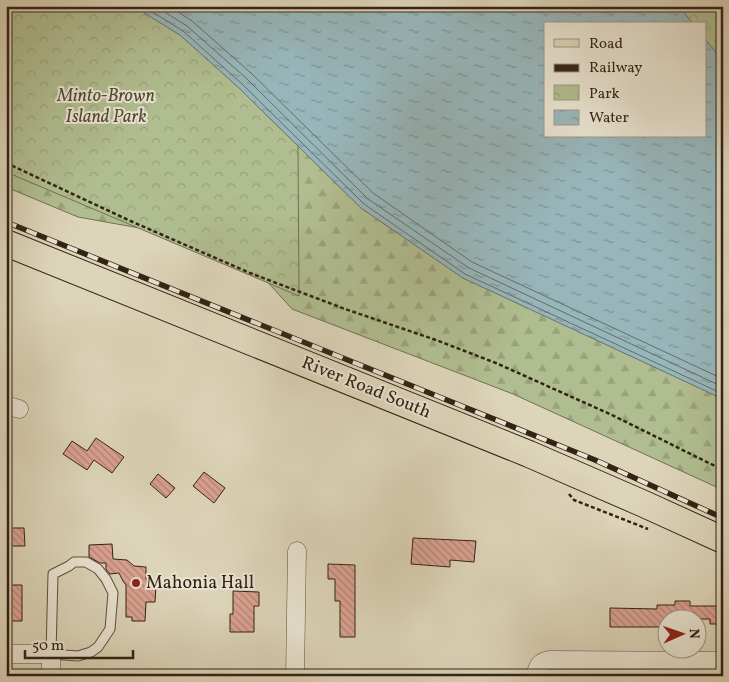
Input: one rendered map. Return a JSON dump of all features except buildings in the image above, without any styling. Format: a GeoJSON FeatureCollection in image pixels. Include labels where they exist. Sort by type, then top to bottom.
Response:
{"type":"FeatureCollection","features":[{"type":"Feature","properties":{"kind":"main road","name":"River Road South"},"geometry":{"type":"LineString","coordinates":[[6,243],[528,454],[723,540]]}},
{"type":"Feature","properties":{"kind":"street"},"geometry":{"type":"LineString","coordinates":[[294,676],[297,551]]}},
{"type":"Feature","properties":{"kind":"street"},"geometry":{"type":"LineString","coordinates":[[6,654],[51,654],[51,676]]}},
{"type":"Feature","properties":{"kind":"street"},"geometry":{"type":"LineString","coordinates":[[538,669],[557,660],[723,661]]}},
{"type":"Feature","properties":{"kind":"lane"},"geometry":{"type":"LineString","coordinates":[[74,562],[86,562],[98,569],[114,593],[110,629],[98,647],[91,652],[78,656],[51,654],[53,574],[74,562]]}},
{"type":"Feature","properties":{"kind":"path"},"geometry":{"type":"LineString","coordinates":[[6,164],[134,223],[250,273],[345,310],[436,340],[496,363],[612,415],[723,470]]}},
{"type":"Feature","properties":{"kind":"green space"},"geometry":{"type":"Polygon","coordinates":[[[6,6],[133,6],[238,87],[361,208],[463,278],[723,399],[723,490],[513,394],[292,309],[234,245],[78,217],[6,187],[6,6]]]}},
{"type":"Feature","properties":{"kind":"green space","name":"Minto-Brown Island Park"},"geometry":{"type":"Polygon","coordinates":[[[6,6],[133,6],[180,35],[238,87],[298,146],[299,296],[6,172],[6,6]]]}},
{"type":"Feature","properties":{"kind":"green space"},"geometry":{"type":"Polygon","coordinates":[[[679,6],[723,6],[723,61],[706,40],[706,22],[691,22],[679,6]]]}},
{"type":"Feature","properties":{"kind":"water"},"geometry":{"type":"Polygon","coordinates":[[[133,6],[679,6],[691,22],[544,22],[544,138],[706,138],[706,40],[723,61],[723,399],[463,278],[361,208],[238,87],[180,35],[133,6]]]}},
{"type":"Feature","properties":{"kind":"railway"},"geometry":{"type":"LineString","coordinates":[[6,222],[595,460],[723,518]]}},
{"type":"Feature","properties":{"kind":"place","name":"Mahonia Hall"},"geometry":{"type":"Point","coordinates":[136,583]}}]}
